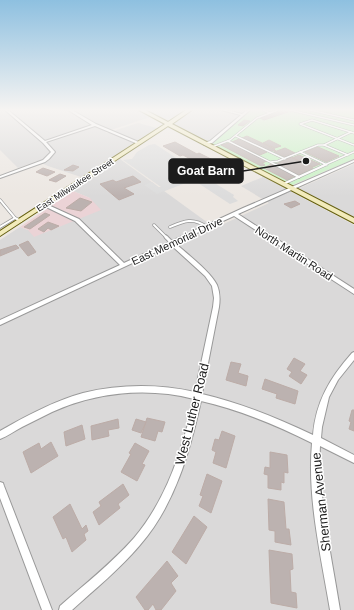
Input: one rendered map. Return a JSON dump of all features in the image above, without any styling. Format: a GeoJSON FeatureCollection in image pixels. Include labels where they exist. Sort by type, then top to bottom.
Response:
{"type":"FeatureCollection","features":[{"type":"Feature","properties":{"kind":"street"},"geometry":{"type":"LineString","coordinates":[[0,177],[48,158],[53,152],[40,138]]}},
{"type":"Feature","properties":{"kind":"street"},"geometry":{"type":"LineString","coordinates":[[44,142],[55,138]]}},
{"type":"Feature","properties":{"kind":"street"},"geometry":{"type":"LineString","coordinates":[[128,138],[139,143]]}},
{"type":"Feature","properties":{"kind":"street","name":"East Milwaukee Street"},"geometry":{"type":"LineString","coordinates":[[0,234],[18,219],[44,205],[146,138]]}},
{"type":"Feature","properties":{"kind":"street"},"geometry":{"type":"LineString","coordinates":[[195,138],[354,222]]}},
{"type":"Feature","properties":{"kind":"street"},"geometry":{"type":"LineString","coordinates":[[205,144],[215,138]]}},
{"type":"Feature","properties":{"kind":"street","name":"East Memorial Drive"},"geometry":{"type":"LineString","coordinates":[[0,323],[234,214],[354,161]]}},
{"type":"Feature","properties":{"kind":"street"},"geometry":{"type":"LineString","coordinates":[[44,205],[77,220],[123,265]]}},
{"type":"Feature","properties":{"kind":"street","name":"North Martin Road"},"geometry":{"type":"LineString","coordinates":[[234,214],[354,292]]}},
{"type":"Feature","properties":{"kind":"street","name":"West Luther Road"},"geometry":{"type":"LineString","coordinates":[[64,610],[144,534],[154,519],[174,479],[183,455],[199,396],[217,298],[215,286],[207,275],[172,243]]}},
{"type":"Feature","properties":{"kind":"street","name":"Sherman Avenue"},"geometry":{"type":"LineString","coordinates":[[334,610],[316,479],[315,439],[323,404],[329,389],[341,369],[354,355]]}},
{"type":"Feature","properties":{"kind":"street"},"geometry":{"type":"LineString","coordinates":[[0,435],[53,408],[83,397],[104,392],[159,390],[199,396],[278,422],[354,459]]}},
{"type":"Feature","properties":{"kind":"street"},"geometry":{"type":"LineString","coordinates":[[0,486],[47,610]]}},
{"type":"Feature","properties":{"kind":"lane"},"geometry":{"type":"LineString","coordinates":[[212,147],[232,138]]}},
{"type":"Feature","properties":{"kind":"lane"},"geometry":{"type":"LineString","coordinates":[[241,138],[285,159]]}},
{"type":"Feature","properties":{"kind":"lane"},"geometry":{"type":"LineString","coordinates":[[324,145],[338,138]]}},
{"type":"Feature","properties":{"kind":"lane"},"geometry":{"type":"LineString","coordinates":[[340,138],[354,145]]}},
{"type":"Feature","properties":{"kind":"lane"},"geometry":{"type":"LineString","coordinates":[[228,141],[299,177]]}},
{"type":"Feature","properties":{"kind":"lane"},"geometry":{"type":"LineString","coordinates":[[271,162],[285,159],[318,145],[324,145],[348,155]]}},
{"type":"Feature","properties":{"kind":"lane"},"geometry":{"type":"LineString","coordinates":[[300,152],[327,165]]}},
{"type":"Feature","properties":{"kind":"lane"},"geometry":{"type":"LineString","coordinates":[[283,185],[354,152]]}},
{"type":"Feature","properties":{"kind":"lane"},"geometry":{"type":"LineString","coordinates":[[0,200],[18,219],[0,227]]}},
{"type":"Feature","properties":{"kind":"lane"},"geometry":{"type":"LineString","coordinates":[[170,227],[191,219],[195,219],[207,227]]}},
{"type":"Feature","properties":{"kind":"lane"},"geometry":{"type":"LineString","coordinates":[[154,225],[172,243]]}},
{"type":"Feature","properties":{"kind":"shaded area"},"geometry":{"type":"Polygon","coordinates":[[[0,138],[141,138],[81,177],[37,161],[18,168],[0,150],[0,138]]]}},
{"type":"Feature","properties":{"kind":"shaded area"},"geometry":{"type":"Polygon","coordinates":[[[199,138],[211,138],[208,141],[199,138]]]}},
{"type":"Feature","properties":{"kind":"shaded area"},"geometry":{"type":"Polygon","coordinates":[[[155,144],[196,171],[217,165],[229,172],[208,181],[213,182],[234,195],[233,197],[238,201],[230,204],[195,181],[191,181],[157,194],[144,185],[152,182],[158,187],[161,187],[123,160],[132,159],[137,152],[149,145],[155,144]]]}},
{"type":"Feature","properties":{"kind":"shaded area"},"geometry":{"type":"Polygon","coordinates":[[[120,159],[215,228],[269,203],[241,186],[263,177],[354,225],[354,610],[0,610],[0,240],[20,227],[28,230],[90,198],[73,191],[120,159]]]}},
{"type":"Feature","properties":{"kind":"shaded area"},"geometry":{"type":"Polygon","coordinates":[[[354,164],[354,219],[299,189],[300,188],[354,164]]]}},
{"type":"Feature","properties":{"kind":"shaded area"},"geometry":{"type":"Polygon","coordinates":[[[73,191],[90,198],[101,210],[34,237],[28,230],[20,227],[73,191]]]}},
{"type":"Feature","properties":{"kind":"green space"},"geometry":{"type":"Polygon","coordinates":[[[217,138],[354,138],[354,159],[290,186],[210,144],[217,138]]]}},
{"type":"Feature","properties":{"kind":"building"},"geometry":{"type":"Polygon","coordinates":[[[243,138],[252,138],[275,149],[274,150],[276,151],[270,151],[243,138]]]}},
{"type":"Feature","properties":{"kind":"building"},"geometry":{"type":"Polygon","coordinates":[[[239,139],[267,152],[260,155],[232,142],[239,139]]]}},
{"type":"Feature","properties":{"kind":"building"},"geometry":{"type":"Polygon","coordinates":[[[269,140],[281,146],[275,148],[263,143],[269,140]]]}},
{"type":"Feature","properties":{"kind":"building"},"geometry":{"type":"Polygon","coordinates":[[[175,142],[197,154],[199,153],[217,162],[208,166],[204,164],[194,168],[185,163],[192,160],[183,155],[180,156],[163,146],[175,142]]]}},
{"type":"Feature","properties":{"kind":"building"},"geometry":{"type":"Polygon","coordinates":[[[229,143],[267,161],[262,163],[265,165],[259,165],[221,145],[229,143]]]}},
{"type":"Feature","properties":{"kind":"building"},"geometry":{"type":"Polygon","coordinates":[[[318,147],[339,156],[326,162],[305,152],[318,147]]]}},
{"type":"Feature","properties":{"kind":"building"},"geometry":{"type":"Polygon","coordinates":[[[285,148],[295,153],[285,157],[274,152],[285,148]]]}},
{"type":"Feature","properties":{"kind":"building"},"geometry":{"type":"Polygon","coordinates":[[[299,155],[320,164],[313,167],[292,158],[299,155]]]}},
{"type":"Feature","properties":{"kind":"building"},"geometry":{"type":"Polygon","coordinates":[[[291,157],[313,168],[299,175],[276,164],[291,157]]]}},
{"type":"Feature","properties":{"kind":"building"},"geometry":{"type":"Polygon","coordinates":[[[271,164],[295,176],[287,180],[264,168],[271,164]]]}},
{"type":"Feature","properties":{"kind":"building"},"geometry":{"type":"Polygon","coordinates":[[[73,165],[79,167],[73,171],[64,170],[73,165]]]}},
{"type":"Feature","properties":{"kind":"building"},"geometry":{"type":"Polygon","coordinates":[[[43,168],[55,172],[47,176],[36,172],[43,168]]]}},
{"type":"Feature","properties":{"kind":"building"},"geometry":{"type":"Polygon","coordinates":[[[60,174],[66,176],[56,182],[49,180],[60,174]]]}},
{"type":"Feature","properties":{"kind":"building"},"geometry":{"type":"Polygon","coordinates":[[[133,176],[141,182],[124,188],[134,194],[119,200],[100,184],[113,180],[116,182],[133,176]]]}},
{"type":"Feature","properties":{"kind":"building"},"geometry":{"type":"Polygon","coordinates":[[[80,198],[92,202],[81,211],[66,208],[80,198]]]}},
{"type":"Feature","properties":{"kind":"building"},"geometry":{"type":"Polygon","coordinates":[[[295,201],[300,204],[291,208],[284,204],[295,201]]]}},
{"type":"Feature","properties":{"kind":"building"},"geometry":{"type":"Polygon","coordinates":[[[45,213],[50,215],[30,229],[24,227],[45,213]]]}},
{"type":"Feature","properties":{"kind":"building"},"geometry":{"type":"Polygon","coordinates":[[[48,222],[59,226],[51,230],[48,228],[44,232],[38,229],[48,222]]]}},
{"type":"Feature","properties":{"kind":"building"},"geometry":{"type":"Polygon","coordinates":[[[28,241],[36,252],[28,256],[19,245],[28,241]]]}},
{"type":"Feature","properties":{"kind":"building"},"geometry":{"type":"Polygon","coordinates":[[[16,245],[19,248],[0,256],[0,250],[16,245]]]}},
{"type":"Feature","properties":{"kind":"building"},"geometry":{"type":"Polygon","coordinates":[[[294,358],[305,364],[300,371],[307,375],[301,384],[289,376],[292,372],[287,369],[294,358]]]}},
{"type":"Feature","properties":{"kind":"building"},"geometry":{"type":"Polygon","coordinates":[[[231,362],[241,364],[238,373],[248,376],[246,386],[226,380],[231,362]]]}},
{"type":"Feature","properties":{"kind":"building"},"geometry":{"type":"Polygon","coordinates":[[[265,379],[298,391],[295,404],[276,398],[277,394],[262,389],[265,379]]]}},
{"type":"Feature","properties":{"kind":"building"},"geometry":{"type":"Polygon","coordinates":[[[352,410],[354,410],[354,431],[349,429],[351,422],[349,421],[352,410]]]}},
{"type":"Feature","properties":{"kind":"building"},"geometry":{"type":"Polygon","coordinates":[[[147,418],[165,422],[162,432],[158,431],[155,441],[141,437],[147,418]]]}},
{"type":"Feature","properties":{"kind":"building"},"geometry":{"type":"Polygon","coordinates":[[[118,419],[119,428],[108,430],[109,436],[92,440],[91,426],[118,419]]]}},
{"type":"Feature","properties":{"kind":"building"},"geometry":{"type":"Polygon","coordinates":[[[136,419],[146,422],[141,433],[132,430],[136,419]]]}},
{"type":"Feature","properties":{"kind":"building"},"geometry":{"type":"Polygon","coordinates":[[[82,425],[85,439],[66,446],[64,432],[82,425]]]}},
{"type":"Feature","properties":{"kind":"building"},"geometry":{"type":"Polygon","coordinates":[[[222,431],[235,436],[226,468],[213,463],[216,452],[212,450],[215,439],[219,440],[222,431]]]}},
{"type":"Feature","properties":{"kind":"building"},"geometry":{"type":"Polygon","coordinates":[[[51,442],[58,456],[31,473],[23,452],[39,443],[41,449],[51,442]]]}},
{"type":"Feature","properties":{"kind":"building"},"geometry":{"type":"Polygon","coordinates":[[[135,443],[149,451],[142,464],[145,465],[137,481],[121,472],[135,443]]]}},
{"type":"Feature","properties":{"kind":"building"},"geometry":{"type":"Polygon","coordinates":[[[270,452],[287,455],[288,473],[284,472],[284,483],[281,482],[281,490],[268,488],[268,475],[264,474],[265,467],[270,468],[270,452]]]}},
{"type":"Feature","properties":{"kind":"building"},"geometry":{"type":"Polygon","coordinates":[[[207,474],[222,481],[211,513],[199,506],[203,496],[200,495],[207,474]]]}},
{"type":"Feature","properties":{"kind":"building"},"geometry":{"type":"Polygon","coordinates":[[[123,484],[129,495],[118,504],[120,508],[99,525],[93,512],[101,506],[99,502],[123,484]]]}},
{"type":"Feature","properties":{"kind":"building"},"geometry":{"type":"Polygon","coordinates":[[[268,499],[284,502],[286,529],[289,529],[291,545],[275,542],[275,531],[269,530],[268,499]]]}},
{"type":"Feature","properties":{"kind":"building"},"geometry":{"type":"Polygon","coordinates":[[[70,504],[82,529],[86,525],[88,531],[84,534],[86,540],[72,552],[66,537],[63,539],[53,517],[70,504]]]}},
{"type":"Feature","properties":{"kind":"building"},"geometry":{"type":"Polygon","coordinates":[[[194,516],[207,527],[186,564],[172,552],[194,516]]]}},
{"type":"Feature","properties":{"kind":"building"},"geometry":{"type":"Polygon","coordinates":[[[269,550],[292,554],[293,569],[290,570],[291,592],[296,593],[297,608],[271,603],[269,550]]]}},
{"type":"Feature","properties":{"kind":"building"},"geometry":{"type":"Polygon","coordinates":[[[167,561],[178,576],[171,583],[176,591],[161,610],[156,610],[153,604],[148,610],[145,610],[136,597],[167,561]]]}},
{"type":"Feature","properties":{"kind":"place","name":"Goat Barn"},"geometry":{"type":"Point","coordinates":[306,161]}}]}
